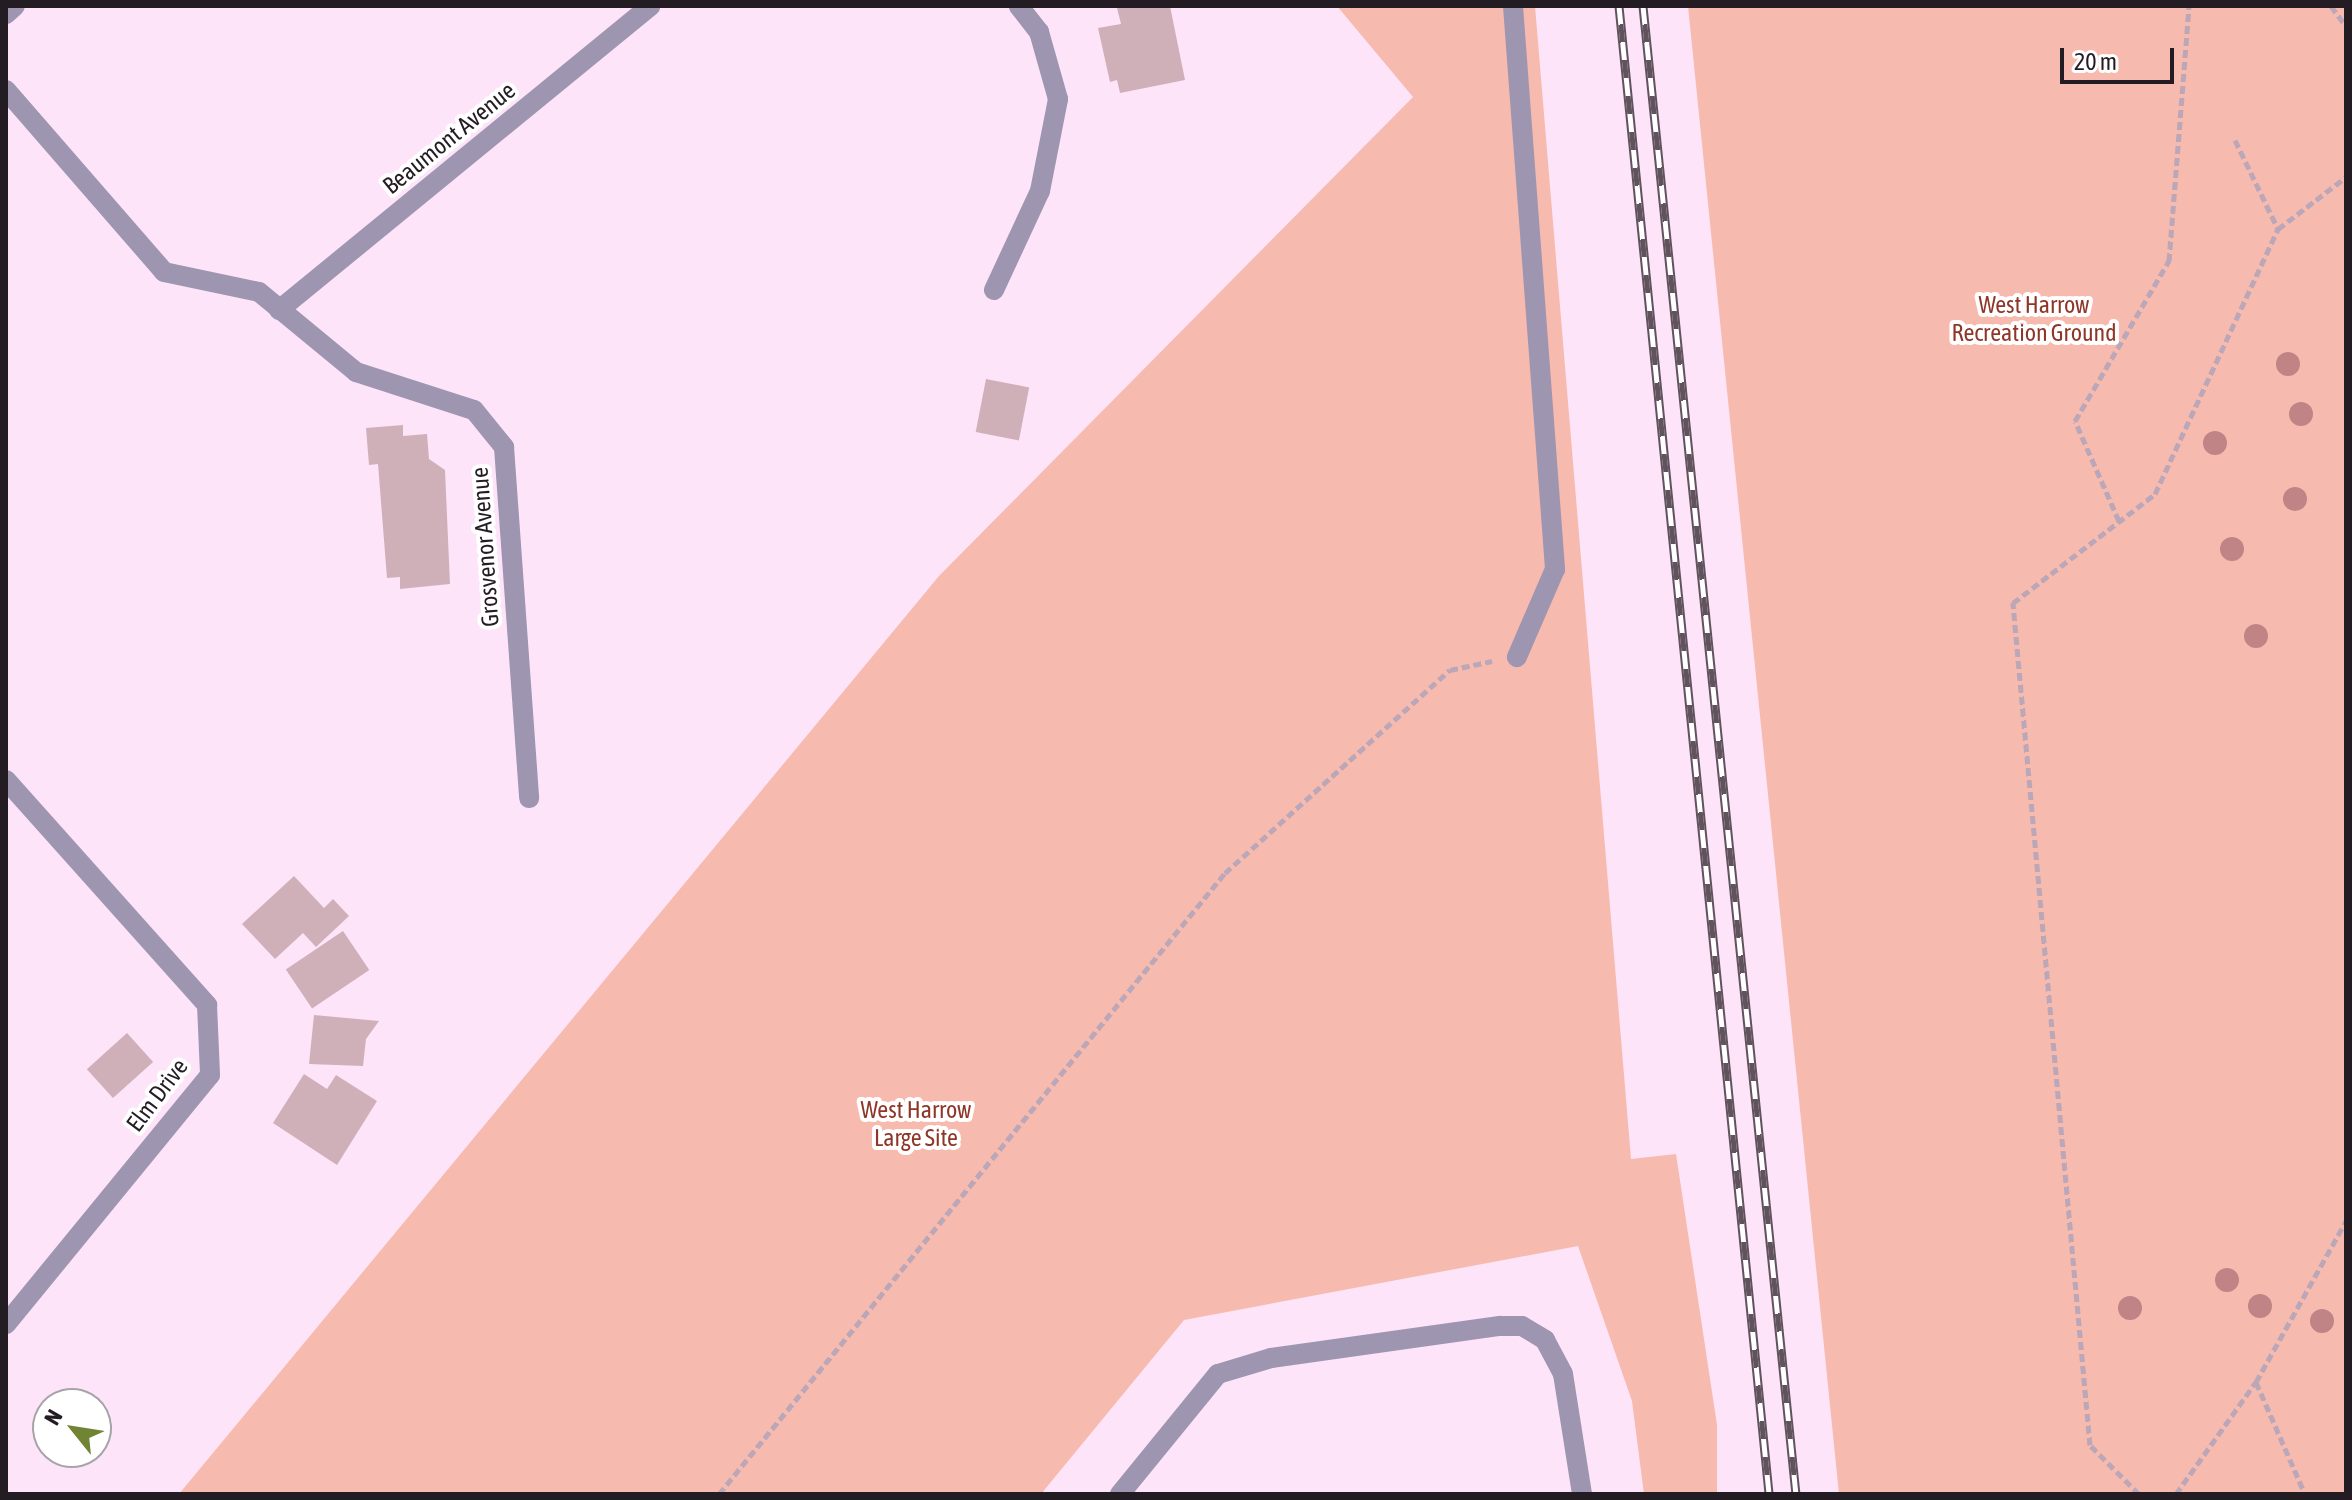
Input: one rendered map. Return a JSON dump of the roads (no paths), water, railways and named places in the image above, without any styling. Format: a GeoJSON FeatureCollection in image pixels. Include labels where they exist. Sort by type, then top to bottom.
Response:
{"type":"FeatureCollection","features":[{"type":"Feature","properties":{"kind":"street"},"geometry":{"type":"LineString","coordinates":[[6,14],[15,6]]}},
{"type":"Feature","properties":{"kind":"street","name":"Beaumont Avenue"},"geometry":{"type":"LineString","coordinates":[[279,310],[651,6]]}},
{"type":"Feature","properties":{"kind":"street"},"geometry":{"type":"LineString","coordinates":[[994,290],[1040,191],[1058,99],[1039,32],[1019,6]]}},
{"type":"Feature","properties":{"kind":"street"},"geometry":{"type":"LineString","coordinates":[[1513,6],[1555,569],[1517,657]]}},
{"type":"Feature","properties":{"kind":"street","name":"Grosvenor Avenue"},"geometry":{"type":"LineString","coordinates":[[6,90],[164,272],[259,292],[356,372],[474,410],[504,447],[529,798]]}},
{"type":"Feature","properties":{"kind":"street","name":"Elm Drive"},"geometry":{"type":"LineString","coordinates":[[6,780],[207,1005],[210,1075],[6,1324]]}},
{"type":"Feature","properties":{"kind":"street"},"geometry":{"type":"LineString","coordinates":[[1120,1494],[1218,1374],[1271,1358],[1500,1326],[1522,1326],[1545,1340],[1563,1374],[1582,1494]]}},
{"type":"Feature","properties":{"kind":"railway"},"geometry":{"type":"LineString","coordinates":[[1619,6],[1769,1494]]}},
{"type":"Feature","properties":{"kind":"railway"},"geometry":{"type":"LineString","coordinates":[[1643,6],[1796,1494]]}},
{"type":"Feature","properties":{"kind":"park label","name":"West Harrow Recreation Ground"},"geometry":{"type":"Point","coordinates":[2034,319]}},
{"type":"Feature","properties":{"kind":"park label","name":"West Harrow Large Site"},"geometry":{"type":"Point","coordinates":[916,1124]}}]}
